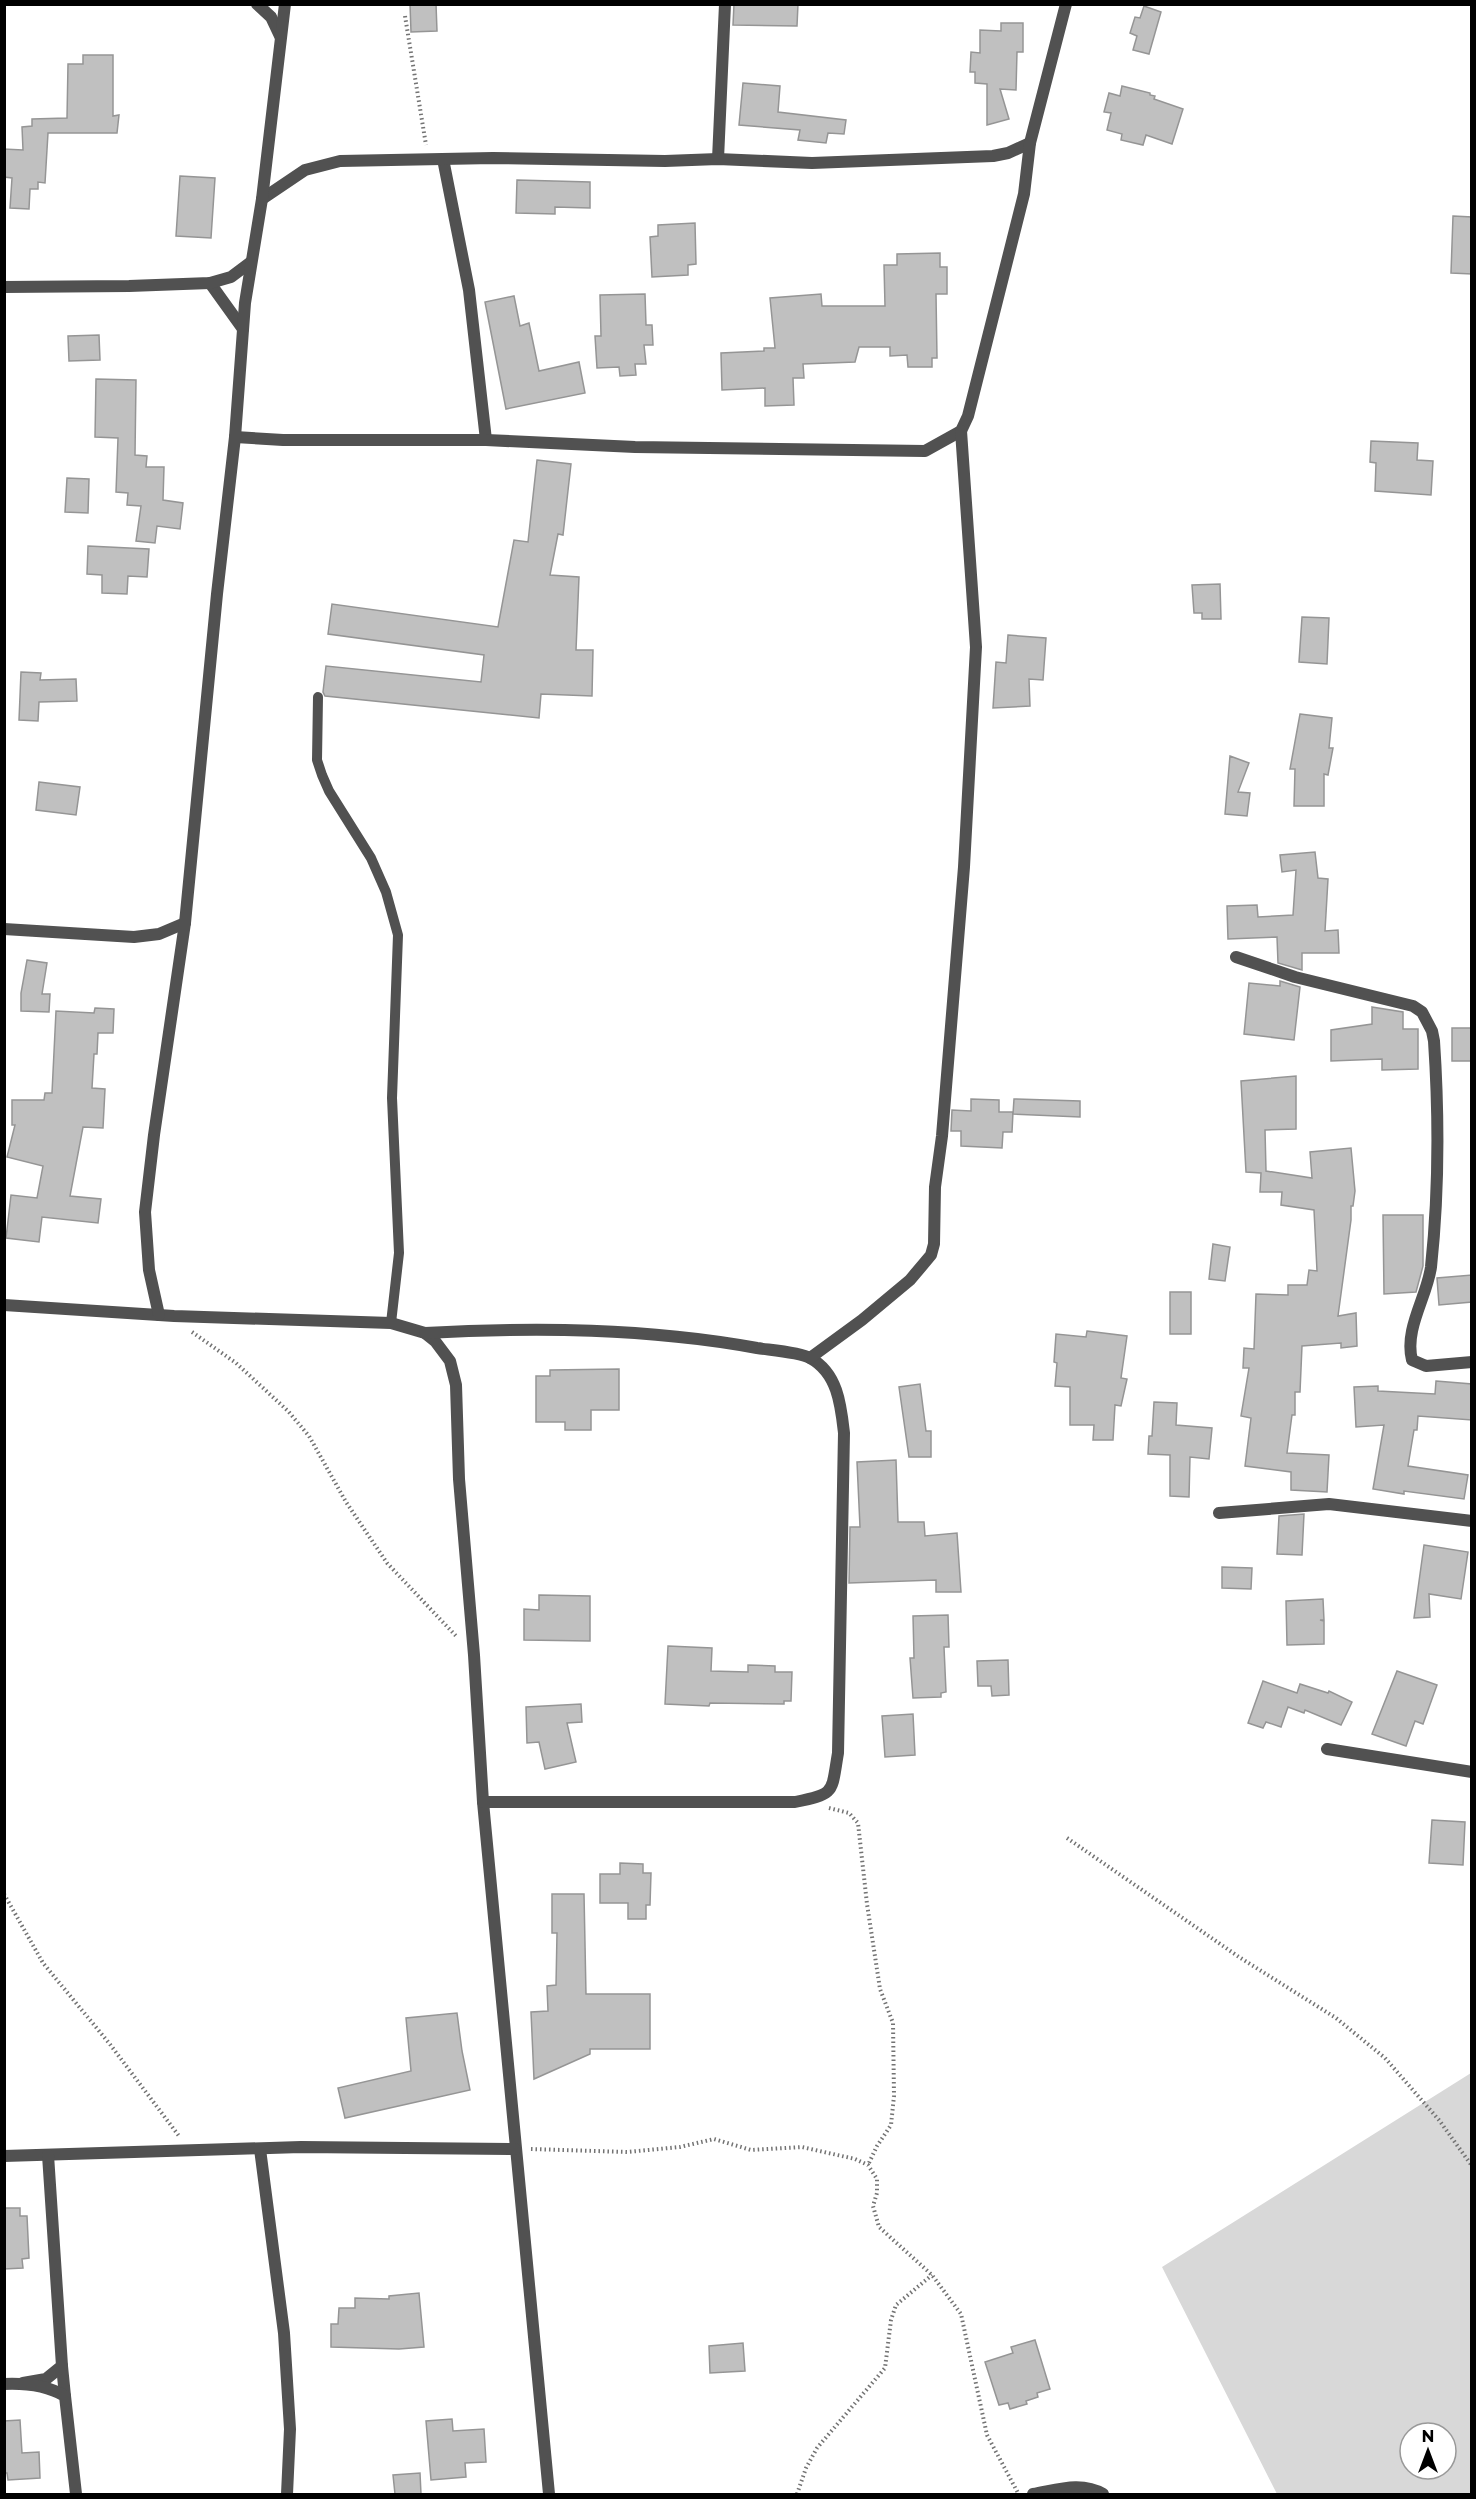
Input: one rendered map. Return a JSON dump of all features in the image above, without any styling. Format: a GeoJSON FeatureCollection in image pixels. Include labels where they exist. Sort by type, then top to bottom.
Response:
{"type":"FeatureCollection","features":[{"type":"Feature","properties":{"kind":"street"},"geometry":{"type":"LineString","coordinates":[[256,4],[271,17],[281,38]]}},
{"type":"Feature","properties":{"kind":"street"},"geometry":{"type":"LineString","coordinates":[[159,1315],[149,1270],[145,1212],[185,923],[217,594],[236,436],[243,329],[262,199],[285,4]]}},
{"type":"Feature","properties":{"kind":"street"},"geometry":{"type":"LineString","coordinates":[[718,159],[725,4]]}},
{"type":"Feature","properties":{"kind":"street"},"geometry":{"type":"LineString","coordinates":[[810,1358],[862,1320],[910,1280],[931,1255],[934,1244],[935,1188],[942,1136],[964,867],[976,647],[961,431],[975,393],[1024,194],[1030,143],[1066,4]]}},
{"type":"Feature","properties":{"kind":"street"},"geometry":{"type":"LineString","coordinates":[[262,199],[305,170],[332,161],[718,159],[812,163],[982,156],[1008,153],[1030,143]]}},
{"type":"Feature","properties":{"kind":"street"},"geometry":{"type":"LineString","coordinates":[[443,159],[469,290],[486,440]]}},
{"type":"Feature","properties":{"kind":"street"},"geometry":{"type":"LineString","coordinates":[[4,287],[210,283],[231,277],[251,262]]}},
{"type":"Feature","properties":{"kind":"street"},"geometry":{"type":"LineString","coordinates":[[210,283],[243,329]]}},
{"type":"Feature","properties":{"kind":"street"},"geometry":{"type":"LineString","coordinates":[[236,436],[283,440],[486,440],[635,447],[896,452],[925,451],[961,431]]}},
{"type":"Feature","properties":{"kind":"street"},"geometry":{"type":"LineString","coordinates":[[4,929],[134,937],[159,934],[185,923]]}},
{"type":"Feature","properties":{"kind":"street"},"geometry":{"type":"LineString","coordinates":[[1236,957],[1294,977],[1402,1002],[1422,1012],[1432,1031],[1434,1041],[1438,1133],[1430,1268],[1411,1338],[1410,1353],[1412,1360],[1426,1366],[1472,1362]]}},
{"type":"Feature","properties":{"kind":"street"},"geometry":{"type":"LineString","coordinates":[[4,1305],[174,1316],[391,1323],[425,1333],[520,1328],[641,1332],[731,1343],[810,1358],[832,1378],[840,1403],[844,1433],[838,1753],[833,1784],[823,1796],[801,1801],[483,1802]]}},
{"type":"Feature","properties":{"kind":"street"},"geometry":{"type":"LineString","coordinates":[[425,1333],[435,1341],[450,1361],[456,1385],[459,1479],[474,1655],[483,1802],[549,2494]]}},
{"type":"Feature","properties":{"kind":"street"},"geometry":{"type":"LineString","coordinates":[[1220,1513],[1329,1504],[1472,1521]]}},
{"type":"Feature","properties":{"kind":"street"},"geometry":{"type":"LineString","coordinates":[[1327,1749],[1472,1772]]}},
{"type":"Feature","properties":{"kind":"street"},"geometry":{"type":"LineString","coordinates":[[4,2156],[260,2149],[515,2149]]}},
{"type":"Feature","properties":{"kind":"street"},"geometry":{"type":"LineString","coordinates":[[260,2149],[284,2333],[290,2429],[287,2494]]}},
{"type":"Feature","properties":{"kind":"street"},"geometry":{"type":"LineString","coordinates":[[48,2155],[62,2366],[76,2494]]}},
{"type":"Feature","properties":{"kind":"street"},"geometry":{"type":"LineString","coordinates":[[4,2384],[46,2379],[62,2366]]}},
{"type":"Feature","properties":{"kind":"street"},"geometry":{"type":"LineString","coordinates":[[23,2383],[45,2387],[65,2396]]}},
{"type":"Feature","properties":{"kind":"street"},"geometry":{"type":"LineString","coordinates":[[1033,2494],[1075,2486],[1086,2487],[1103,2494]]}},
{"type":"Feature","properties":{"kind":"lane"},"geometry":{"type":"LineString","coordinates":[[318,697],[317,760],[322,775],[329,791],[371,858],[386,892],[398,935],[392,1098],[399,1253],[391,1323]]}},
{"type":"Feature","properties":{"kind":"path"},"geometry":{"type":"LineString","coordinates":[[405,16],[429,159]]}},
{"type":"Feature","properties":{"kind":"path"},"geometry":{"type":"LineString","coordinates":[[174,1316],[197,1337],[236,1363],[288,1411],[309,1436],[346,1502],[387,1563],[474,1655]]}},
{"type":"Feature","properties":{"kind":"path"},"geometry":{"type":"LineString","coordinates":[[801,1801],[849,1813],[858,1823],[880,1989],[893,2023],[894,2096],[891,2125],[868,2165]]}},
{"type":"Feature","properties":{"kind":"path"},"geometry":{"type":"LineString","coordinates":[[1067,1838],[1135,1887],[1209,1934],[1239,1957],[1335,2018],[1385,2058],[1439,2120],[1472,2166]]}},
{"type":"Feature","properties":{"kind":"path"},"geometry":{"type":"LineString","coordinates":[[4,1894],[43,1963],[109,2043],[191,2152]]}},
{"type":"Feature","properties":{"kind":"path"},"geometry":{"type":"LineString","coordinates":[[515,2149],[627,2152],[680,2147],[714,2139],[751,2150],[802,2147],[855,2159],[868,2165],[877,2179],[877,2193],[873,2206],[879,2227],[932,2275],[961,2313],[987,2435],[1019,2494]]}},
{"type":"Feature","properties":{"kind":"path"},"geometry":{"type":"LineString","coordinates":[[797,2494],[806,2468],[817,2448],[885,2368],[891,2320],[896,2305],[932,2275]]}},
{"type":"Feature","properties":{"kind":"shaded area"},"geometry":{"type":"Polygon","coordinates":[[[1471,2073],[1471,2494],[1277,2494],[1162,2267],[1471,2073]]]}},
{"type":"Feature","properties":{"kind":"building"},"geometry":{"type":"Polygon","coordinates":[[[410,4],[436,4],[437,31],[411,32],[410,4]]]}},
{"type":"Feature","properties":{"kind":"building"},"geometry":{"type":"Polygon","coordinates":[[[734,4],[798,4],[797,26],[733,25],[734,4]]]}},
{"type":"Feature","properties":{"kind":"building"},"geometry":{"type":"Polygon","coordinates":[[[1144,6],[1161,12],[1149,54],[1133,50],[1137,36],[1130,33],[1135,17],[1140,18],[1144,6]]]}},
{"type":"Feature","properties":{"kind":"building"},"geometry":{"type":"Polygon","coordinates":[[[1001,23],[1023,23],[1023,52],[1017,52],[1016,90],[1000,89],[1009,119],[987,125],[987,84],[975,83],[975,72],[970,72],[971,52],[980,53],[980,30],[1001,31],[1001,23]]]}},
{"type":"Feature","properties":{"kind":"building"},"geometry":{"type":"Polygon","coordinates":[[[83,55],[113,55],[113,116],[119,115],[117,133],[48,133],[45,183],[38,182],[38,189],[30,189],[29,209],[10,208],[12,178],[4,177],[4,149],[23,150],[22,127],[32,126],[32,119],[67,118],[68,64],[83,64],[83,55]]]}},
{"type":"Feature","properties":{"kind":"building"},"geometry":{"type":"Polygon","coordinates":[[[743,83],[780,86],[778,112],[846,120],[844,134],[828,133],[826,143],[798,140],[800,130],[739,125],[743,83]]]}},
{"type":"Feature","properties":{"kind":"building"},"geometry":{"type":"Polygon","coordinates":[[[1122,86],[1150,93],[1155,96],[1154,99],[1183,109],[1172,144],[1146,135],[1143,145],[1121,140],[1122,134],[1107,130],[1111,113],[1104,112],[1109,93],[1120,96],[1122,86]]]}},
{"type":"Feature","properties":{"kind":"building"},"geometry":{"type":"Polygon","coordinates":[[[180,176],[215,178],[211,238],[176,236],[180,176]]]}},
{"type":"Feature","properties":{"kind":"building"},"geometry":{"type":"Polygon","coordinates":[[[517,180],[590,182],[590,208],[555,207],[555,214],[516,213],[517,180]]]}},
{"type":"Feature","properties":{"kind":"building"},"geometry":{"type":"Polygon","coordinates":[[[1453,216],[1472,217],[1472,274],[1451,273],[1453,216]]]}},
{"type":"Feature","properties":{"kind":"building"},"geometry":{"type":"Polygon","coordinates":[[[695,223],[696,264],[688,265],[688,275],[652,277],[650,237],[658,236],[658,225],[695,223]]]}},
{"type":"Feature","properties":{"kind":"building"},"geometry":{"type":"Polygon","coordinates":[[[940,253],[940,267],[947,267],[947,294],[936,294],[937,358],[932,358],[932,367],[908,367],[907,355],[890,356],[890,347],[859,347],[855,362],[803,364],[804,378],[793,378],[794,405],[765,406],[765,388],[722,390],[721,353],[764,351],[764,348],[775,348],[770,298],[821,294],[822,306],[885,306],[884,265],[897,265],[897,254],[940,253]]]}},
{"type":"Feature","properties":{"kind":"building"},"geometry":{"type":"Polygon","coordinates":[[[645,294],[646,325],[652,325],[653,345],[644,345],[646,364],[635,364],[636,375],[620,376],[619,367],[597,368],[595,336],[601,336],[600,295],[645,294]]]}},
{"type":"Feature","properties":{"kind":"building"},"geometry":{"type":"Polygon","coordinates":[[[514,296],[520,326],[529,323],[539,371],[579,362],[585,393],[506,409],[485,302],[514,296]]]}},
{"type":"Feature","properties":{"kind":"building"},"geometry":{"type":"Polygon","coordinates":[[[99,335],[100,360],[69,361],[68,336],[99,335]]]}},
{"type":"Feature","properties":{"kind":"building"},"geometry":{"type":"Polygon","coordinates":[[[96,379],[136,380],[135,455],[147,456],[146,467],[164,467],[163,500],[183,503],[180,529],[157,526],[155,543],[136,541],[141,506],[127,505],[128,493],[116,492],[118,438],[95,437],[96,379]]]}},
{"type":"Feature","properties":{"kind":"building"},"geometry":{"type":"Polygon","coordinates":[[[1371,441],[1418,443],[1417,460],[1433,461],[1431,495],[1375,491],[1376,463],[1370,462],[1371,441]]]}},
{"type":"Feature","properties":{"kind":"building"},"geometry":{"type":"Polygon","coordinates":[[[537,460],[571,464],[563,535],[558,534],[550,575],[579,577],[576,650],[593,650],[592,696],[541,694],[539,718],[325,696],[323,692],[326,666],[481,682],[484,655],[328,634],[332,604],[498,627],[514,540],[528,542],[537,460]]]}},
{"type":"Feature","properties":{"kind":"building"},"geometry":{"type":"Polygon","coordinates":[[[67,478],[89,479],[88,513],[65,512],[67,478]]]}},
{"type":"Feature","properties":{"kind":"building"},"geometry":{"type":"Polygon","coordinates":[[[88,546],[149,549],[147,577],[128,576],[127,594],[102,593],[102,575],[87,574],[88,546]]]}},
{"type":"Feature","properties":{"kind":"building"},"geometry":{"type":"Polygon","coordinates":[[[1220,584],[1221,619],[1202,619],[1202,613],[1194,613],[1192,585],[1220,584]]]}},
{"type":"Feature","properties":{"kind":"building"},"geometry":{"type":"Polygon","coordinates":[[[1302,617],[1329,618],[1327,664],[1299,662],[1302,617]]]}},
{"type":"Feature","properties":{"kind":"building"},"geometry":{"type":"Polygon","coordinates":[[[1008,635],[1046,638],[1043,680],[1029,679],[1030,706],[993,708],[996,662],[1006,663],[1008,635]]]}},
{"type":"Feature","properties":{"kind":"building"},"geometry":{"type":"Polygon","coordinates":[[[21,672],[41,673],[40,680],[76,679],[77,701],[39,702],[38,721],[19,720],[21,672]]]}},
{"type":"Feature","properties":{"kind":"building"},"geometry":{"type":"Polygon","coordinates":[[[1300,714],[1332,718],[1329,748],[1333,748],[1328,775],[1324,774],[1324,806],[1294,806],[1295,769],[1290,769],[1300,714]]]}},
{"type":"Feature","properties":{"kind":"building"},"geometry":{"type":"Polygon","coordinates":[[[1230,756],[1249,763],[1238,792],[1250,793],[1247,816],[1225,814],[1230,756]]]}},
{"type":"Feature","properties":{"kind":"building"},"geometry":{"type":"Polygon","coordinates":[[[39,782],[80,787],[76,815],[36,810],[39,782]]]}},
{"type":"Feature","properties":{"kind":"building"},"geometry":{"type":"Polygon","coordinates":[[[1315,852],[1318,878],[1328,879],[1325,931],[1338,930],[1339,953],[1302,953],[1302,970],[1278,963],[1277,937],[1228,939],[1227,906],[1257,905],[1258,917],[1293,915],[1296,870],[1282,872],[1280,855],[1315,852]]]}},
{"type":"Feature","properties":{"kind":"building"},"geometry":{"type":"Polygon","coordinates":[[[27,960],[47,963],[42,994],[50,994],[49,1012],[21,1011],[21,993],[27,960]]]}},
{"type":"Feature","properties":{"kind":"building"},"geometry":{"type":"Polygon","coordinates":[[[1280,981],[1300,987],[1294,1040],[1244,1034],[1249,983],[1280,986],[1280,981]]]}},
{"type":"Feature","properties":{"kind":"building"},"geometry":{"type":"Polygon","coordinates":[[[1372,1007],[1403,1012],[1403,1029],[1418,1029],[1418,1069],[1382,1070],[1382,1059],[1331,1061],[1331,1030],[1372,1024],[1372,1007]]]}},
{"type":"Feature","properties":{"kind":"building"},"geometry":{"type":"Polygon","coordinates":[[[95,1008],[114,1009],[113,1033],[98,1033],[97,1054],[94,1054],[92,1088],[105,1089],[103,1128],[83,1127],[70,1196],[101,1199],[98,1223],[42,1217],[39,1242],[6,1238],[11,1195],[37,1198],[43,1166],[7,1157],[15,1125],[12,1125],[12,1100],[44,1100],[45,1093],[52,1093],[56,1011],[94,1013],[95,1008]]]}},
{"type":"Feature","properties":{"kind":"building"},"geometry":{"type":"Polygon","coordinates":[[[1452,1028],[1472,1028],[1472,1061],[1452,1061],[1452,1028]]]}},
{"type":"Feature","properties":{"kind":"building"},"geometry":{"type":"Polygon","coordinates":[[[1296,1076],[1296,1129],[1265,1130],[1266,1171],[1312,1178],[1310,1152],[1351,1148],[1355,1191],[1353,1206],[1351,1206],[1338,1316],[1356,1313],[1357,1346],[1341,1348],[1341,1343],[1302,1346],[1300,1392],[1295,1392],[1295,1415],[1292,1415],[1287,1453],[1329,1455],[1327,1492],[1291,1490],[1291,1472],[1245,1466],[1251,1418],[1241,1416],[1249,1368],[1243,1368],[1244,1348],[1254,1349],[1256,1294],[1288,1295],[1288,1285],[1307,1285],[1309,1270],[1317,1271],[1314,1210],[1281,1205],[1282,1192],[1260,1192],[1261,1173],[1246,1172],[1241,1081],[1296,1076]]]}},
{"type":"Feature","properties":{"kind":"building"},"geometry":{"type":"Polygon","coordinates":[[[971,1099],[999,1100],[999,1112],[1013,1112],[1012,1132],[1003,1132],[1002,1148],[961,1146],[961,1131],[951,1131],[952,1110],[971,1111],[971,1099]]]}},
{"type":"Feature","properties":{"kind":"building"},"geometry":{"type":"Polygon","coordinates":[[[1014,1099],[1080,1101],[1080,1117],[1013,1114],[1014,1099]]]}},
{"type":"Feature","properties":{"kind":"building"},"geometry":{"type":"Polygon","coordinates":[[[1383,1215],[1423,1215],[1423,1266],[1416,1292],[1384,1294],[1383,1215]]]}},
{"type":"Feature","properties":{"kind":"building"},"geometry":{"type":"Polygon","coordinates":[[[1213,1244],[1230,1247],[1225,1281],[1209,1279],[1213,1244]]]}},
{"type":"Feature","properties":{"kind":"building"},"geometry":{"type":"Polygon","coordinates":[[[1472,1275],[1472,1302],[1439,1305],[1437,1278],[1472,1275]]]}},
{"type":"Feature","properties":{"kind":"building"},"geometry":{"type":"Polygon","coordinates":[[[1170,1292],[1191,1292],[1191,1334],[1170,1334],[1170,1292]]]}},
{"type":"Feature","properties":{"kind":"building"},"geometry":{"type":"Polygon","coordinates":[[[1087,1331],[1127,1336],[1121,1378],[1127,1379],[1121,1406],[1115,1405],[1113,1440],[1093,1440],[1094,1425],[1070,1425],[1070,1387],[1055,1386],[1056,1334],[1086,1337],[1087,1331]]]}},
{"type":"Feature","properties":{"kind":"building"},"geometry":{"type":"Polygon","coordinates":[[[619,1369],[619,1410],[591,1410],[591,1430],[565,1430],[565,1422],[536,1422],[536,1376],[550,1376],[550,1370],[619,1369]]]}},
{"type":"Feature","properties":{"kind":"building"},"geometry":{"type":"Polygon","coordinates":[[[1436,1381],[1472,1384],[1472,1420],[1418,1416],[1408,1466],[1468,1475],[1464,1499],[1373,1489],[1384,1425],[1356,1427],[1354,1387],[1378,1386],[1378,1391],[1435,1394],[1436,1381]]]}},
{"type":"Feature","properties":{"kind":"building"},"geometry":{"type":"Polygon","coordinates":[[[920,1384],[926,1431],[931,1431],[931,1457],[909,1457],[899,1387],[920,1384]]]}},
{"type":"Feature","properties":{"kind":"building"},"geometry":{"type":"Polygon","coordinates":[[[1154,1402],[1177,1403],[1176,1425],[1212,1428],[1209,1459],[1190,1457],[1189,1497],[1170,1496],[1170,1455],[1148,1454],[1149,1436],[1152,1436],[1154,1402]]]}},
{"type":"Feature","properties":{"kind":"building"},"geometry":{"type":"Polygon","coordinates":[[[896,1460],[898,1522],[924,1522],[925,1536],[957,1533],[961,1592],[936,1592],[936,1580],[849,1583],[850,1527],[860,1527],[857,1462],[896,1460]]]}},
{"type":"Feature","properties":{"kind":"building"},"geometry":{"type":"Polygon","coordinates":[[[1304,1514],[1302,1555],[1277,1554],[1279,1516],[1304,1514]]]}},
{"type":"Feature","properties":{"kind":"building"},"geometry":{"type":"Polygon","coordinates":[[[1424,1545],[1468,1552],[1461,1599],[1429,1594],[1430,1617],[1414,1618],[1424,1545]]]}},
{"type":"Feature","properties":{"kind":"building"},"geometry":{"type":"Polygon","coordinates":[[[1222,1567],[1252,1568],[1251,1589],[1222,1588],[1222,1567]]]}},
{"type":"Feature","properties":{"kind":"building"},"geometry":{"type":"Polygon","coordinates":[[[539,1595],[590,1596],[590,1641],[524,1640],[524,1609],[539,1610],[539,1595]]]}},
{"type":"Feature","properties":{"kind":"building"},"geometry":{"type":"Polygon","coordinates":[[[1323,1599],[1324,1620],[1320,1620],[1324,1621],[1324,1644],[1287,1645],[1286,1601],[1323,1599]]]}},
{"type":"Feature","properties":{"kind":"building"},"geometry":{"type":"Polygon","coordinates":[[[948,1615],[949,1647],[944,1647],[946,1692],[941,1693],[941,1697],[913,1698],[910,1658],[914,1658],[913,1616],[948,1615]]]}},
{"type":"Feature","properties":{"kind":"building"},"geometry":{"type":"Polygon","coordinates":[[[668,1646],[712,1648],[711,1671],[748,1672],[748,1665],[775,1666],[775,1672],[792,1672],[791,1701],[784,1701],[784,1704],[710,1703],[709,1706],[665,1704],[668,1646]]]}},
{"type":"Feature","properties":{"kind":"building"},"geometry":{"type":"Polygon","coordinates":[[[1008,1660],[1009,1695],[992,1696],[991,1686],[978,1686],[977,1661],[1008,1660]]]}},
{"type":"Feature","properties":{"kind":"building"},"geometry":{"type":"Polygon","coordinates":[[[1397,1671],[1437,1685],[1423,1724],[1415,1721],[1406,1746],[1372,1734],[1397,1671]]]}},
{"type":"Feature","properties":{"kind":"building"},"geometry":{"type":"Polygon","coordinates":[[[1263,1681],[1297,1693],[1300,1684],[1328,1693],[1329,1691],[1352,1702],[1341,1725],[1305,1710],[1304,1713],[1288,1707],[1281,1727],[1266,1722],[1263,1728],[1248,1723],[1263,1681]]]}},
{"type":"Feature","properties":{"kind":"building"},"geometry":{"type":"Polygon","coordinates":[[[581,1704],[582,1722],[567,1723],[576,1762],[545,1769],[539,1742],[527,1743],[526,1707],[581,1704]]]}},
{"type":"Feature","properties":{"kind":"building"},"geometry":{"type":"Polygon","coordinates":[[[913,1714],[915,1755],[885,1757],[882,1716],[913,1714]]]}},
{"type":"Feature","properties":{"kind":"building"},"geometry":{"type":"Polygon","coordinates":[[[1432,1820],[1465,1822],[1463,1865],[1429,1863],[1432,1820]]]}},
{"type":"Feature","properties":{"kind":"building"},"geometry":{"type":"Polygon","coordinates":[[[620,1863],[643,1864],[643,1873],[651,1873],[650,1905],[646,1905],[646,1919],[628,1919],[628,1903],[600,1903],[600,1874],[620,1874],[620,1863]]]}},
{"type":"Feature","properties":{"kind":"building"},"geometry":{"type":"Polygon","coordinates":[[[552,1894],[584,1894],[586,1994],[650,1994],[650,2049],[590,2049],[590,2054],[534,2079],[531,2012],[548,2011],[547,1986],[556,1985],[557,1933],[552,1933],[552,1894]]]}},
{"type":"Feature","properties":{"kind":"building"},"geometry":{"type":"Polygon","coordinates":[[[457,2013],[470,2090],[345,2118],[338,2088],[411,2071],[406,2018],[457,2013]]]}},
{"type":"Feature","properties":{"kind":"building"},"geometry":{"type":"Polygon","coordinates":[[[4,2208],[20,2208],[20,2216],[27,2216],[29,2258],[22,2259],[23,2268],[4,2269],[4,2208]]]}},
{"type":"Feature","properties":{"kind":"building"},"geometry":{"type":"Polygon","coordinates":[[[419,2293],[424,2347],[399,2349],[331,2347],[331,2324],[338,2324],[339,2308],[355,2308],[355,2298],[389,2299],[389,2296],[419,2293]]]}},
{"type":"Feature","properties":{"kind":"building"},"geometry":{"type":"Polygon","coordinates":[[[1035,2340],[1050,2389],[1037,2393],[1038,2397],[1026,2401],[1027,2404],[1010,2409],[1008,2403],[999,2405],[985,2362],[1013,2353],[1011,2347],[1035,2340]]]}},
{"type":"Feature","properties":{"kind":"building"},"geometry":{"type":"Polygon","coordinates":[[[743,2343],[745,2371],[710,2373],[709,2346],[743,2343]]]}},
{"type":"Feature","properties":{"kind":"building"},"geometry":{"type":"Polygon","coordinates":[[[452,2419],[453,2431],[484,2429],[486,2462],[465,2463],[466,2477],[431,2480],[426,2421],[452,2419]]]}},
{"type":"Feature","properties":{"kind":"building"},"geometry":{"type":"Polygon","coordinates":[[[20,2420],[22,2453],[39,2452],[40,2478],[8,2480],[7,2473],[4,2473],[4,2421],[20,2420]]]}},
{"type":"Feature","properties":{"kind":"building"},"geometry":{"type":"Polygon","coordinates":[[[420,2473],[421,2494],[395,2494],[393,2475],[420,2473]]]}}]}
